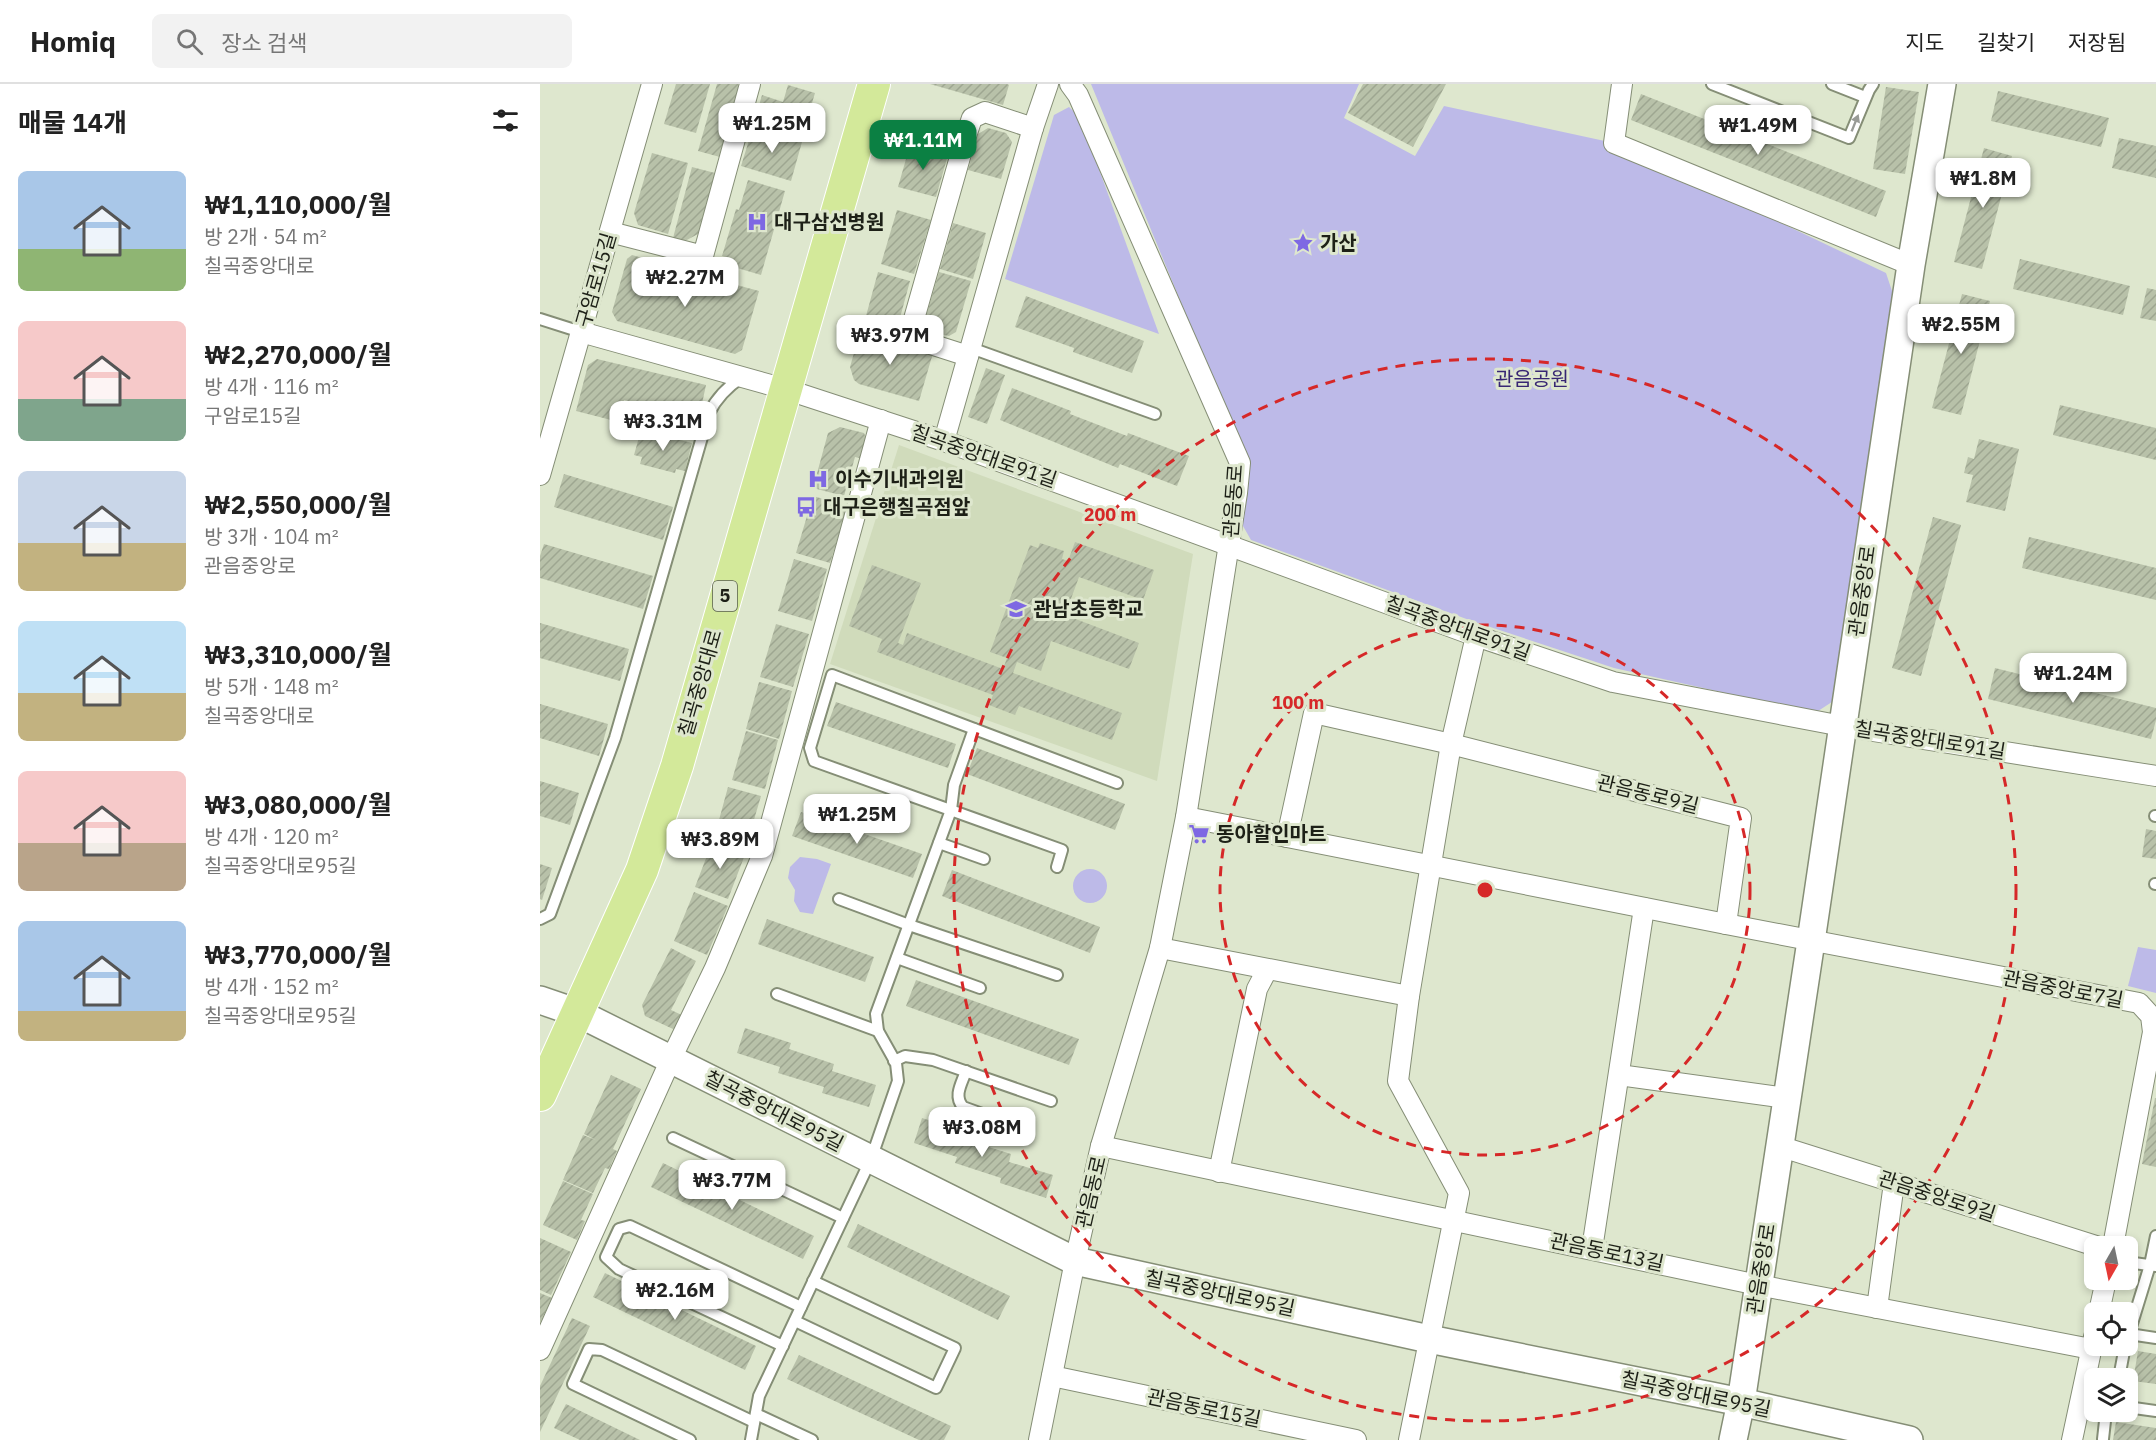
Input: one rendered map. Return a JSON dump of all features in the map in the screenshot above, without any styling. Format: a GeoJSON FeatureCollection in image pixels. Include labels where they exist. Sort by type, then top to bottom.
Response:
{"type":"FeatureCollection","features":[{"type":"Feature","properties":{"kind":"main road","name":"칠곡중앙대로"},"geometry":{"type":"LineString","coordinates":[[540,1095],[646,860],[676,766],[874,84]]}},
{"type":"Feature","properties":{"kind":"main road","name":"관음중앙로"},"geometry":{"type":"LineString","coordinates":[[1732,1440],[1741,1402],[1911,265],[1942,84]]}},
{"type":"Feature","properties":{"kind":"main road","name":"칠곡중앙대로95길"},"geometry":{"type":"LineString","coordinates":[[540,1000],[578,1013],[1075,1262],[1429,1339],[1741,1402],[1910,1440]]}},
{"type":"Feature","properties":{"kind":"street","name":"구암로15길"},"geometry":{"type":"LineString","coordinates":[[540,475],[652,84]]}},
{"type":"Feature","properties":{"kind":"street"},"geometry":{"type":"LineString","coordinates":[[610,232],[703,256],[750,84]]}},
{"type":"Feature","properties":{"kind":"street"},"geometry":{"type":"LineString","coordinates":[[944,441],[1033,128],[1048,84]]}},
{"type":"Feature","properties":{"kind":"street","name":"관음동로"},"geometry":{"type":"LineString","coordinates":[[1039,1440],[1101,1146],[1160,948],[1186,817],[1230,544],[1240,463],[1078,95],[1070,84]]}},
{"type":"Feature","properties":{"kind":"street"},"geometry":{"type":"LineString","coordinates":[[1622,84],[1614,143],[1911,265]]}},
{"type":"Feature","properties":{"kind":"street"},"geometry":{"type":"LineString","coordinates":[[970,352],[918,340],[912,326],[972,118],[984,112],[1033,128]]}},
{"type":"Feature","properties":{"kind":"street","name":"칠곡중앙대로91길"},"geometry":{"type":"LineString","coordinates":[[581,332],[784,389],[944,441],[1476,636],[1613,682],[1842,726],[2156,776]]}},
{"type":"Feature","properties":{"kind":"street"},"geometry":{"type":"LineString","coordinates":[[540,1350],[671,1059],[715,968],[762,856],[881,420]]}},
{"type":"Feature","properties":{"kind":"street"},"geometry":{"type":"LineString","coordinates":[[1409,1440],[1459,1193],[1398,1081],[1409,996],[1451,744],[1476,636]]}},
{"type":"Feature","properties":{"kind":"street","name":"관음동로9길"},"geometry":{"type":"LineString","coordinates":[[1287,837],[1314,713],[1451,744],[1741,818],[1726,924]]}},
{"type":"Feature","properties":{"kind":"street"},"geometry":{"type":"LineString","coordinates":[[1186,817],[1811,941]]}},
{"type":"Feature","properties":{"kind":"street"},"geometry":{"type":"LineString","coordinates":[[1592,1249],[1644,908]]}},
{"type":"Feature","properties":{"kind":"street","name":"관음중앙로7길"},"geometry":{"type":"LineString","coordinates":[[1811,941],[2139,1003],[2151,1016],[2152,1032],[2115,1236]]}},
{"type":"Feature","properties":{"kind":"street"},"geometry":{"type":"LineString","coordinates":[[1160,948],[1409,996]]}},
{"type":"Feature","properties":{"kind":"street"},"geometry":{"type":"LineString","coordinates":[[1219,1172],[1257,989],[1267,970]]}},
{"type":"Feature","properties":{"kind":"street"},"geometry":{"type":"LineString","coordinates":[[1618,1074],[1786,1098]]}},
{"type":"Feature","properties":{"kind":"street","name":"관음동로13길"},"geometry":{"type":"LineString","coordinates":[[1101,1146],[1758,1285],[1877,1308]]}},
{"type":"Feature","properties":{"kind":"street","name":"관음중앙로9길"},"geometry":{"type":"LineString","coordinates":[[1779,1146],[2084,1242]]}},
{"type":"Feature","properties":{"kind":"street"},"geometry":{"type":"LineString","coordinates":[[1894,1183],[1877,1308],[2084,1342]]}},
{"type":"Feature","properties":{"kind":"street"},"geometry":{"type":"LineString","coordinates":[[2072,1440],[2090,1356]]}},
{"type":"Feature","properties":{"kind":"street","name":"관음동로15길"},"geometry":{"type":"LineString","coordinates":[[1052,1376],[1356,1440]]}},
{"type":"Feature","properties":{"kind":"lane"},"geometry":{"type":"LineString","coordinates":[[1712,84],[1849,138],[1865,97],[1873,84]]}},
{"type":"Feature","properties":{"kind":"lane"},"geometry":{"type":"LineString","coordinates":[[1832,84],[1865,97]]}},
{"type":"Feature","properties":{"kind":"lane"},"geometry":{"type":"LineString","coordinates":[[540,321],[581,332]]}},
{"type":"Feature","properties":{"kind":"lane"},"geometry":{"type":"LineString","coordinates":[[970,352],[1155,414]]}},
{"type":"Feature","properties":{"kind":"lane"},"geometry":{"type":"LineString","coordinates":[[540,919],[550,915],[615,738],[709,413],[715,401],[730,385],[742,377]]}},
{"type":"Feature","properties":{"kind":"lane"},"geometry":{"type":"LineString","coordinates":[[1057,867],[1062,850],[814,761],[810,748],[832,675],[1117,783]]}},
{"type":"Feature","properties":{"kind":"lane"},"geometry":{"type":"LineString","coordinates":[[751,1440],[759,1396],[871,1159],[897,1081],[894,1061],[878,1030],[876,1014],[951,810],[954,785],[974,729]]}},
{"type":"Feature","properties":{"kind":"lane"},"geometry":{"type":"LineString","coordinates":[[939,843],[984,859]]}},
{"type":"Feature","properties":{"kind":"lane"},"geometry":{"type":"LineString","coordinates":[[839,899],[1056,975]]}},
{"type":"Feature","properties":{"kind":"lane"},"geometry":{"type":"LineString","coordinates":[[897,958],[980,988]]}},
{"type":"Feature","properties":{"kind":"lane"},"geometry":{"type":"LineString","coordinates":[[777,994],[878,1030]]}},
{"type":"Feature","properties":{"kind":"lane"},"geometry":{"type":"LineString","coordinates":[[894,1061],[905,1056],[933,1060],[1051,1101]]}},
{"type":"Feature","properties":{"kind":"lane"},"geometry":{"type":"LineString","coordinates":[[966,1071],[957,1096],[959,1103],[963,1107],[996,1119]]}},
{"type":"Feature","properties":{"kind":"lane"},"geometry":{"type":"LineString","coordinates":[[672,1138],[843,1218]]}},
{"type":"Feature","properties":{"kind":"lane"},"geometry":{"type":"LineString","coordinates":[[783,1346],[620,1269],[606,1257],[619,1229],[630,1227],[801,1307]]}},
{"type":"Feature","properties":{"kind":"lane"},"geometry":{"type":"LineString","coordinates":[[2138,1309],[2153,1266],[2156,1236]]}},
{"type":"Feature","properties":{"kind":"lane"},"geometry":{"type":"LineString","coordinates":[[2138,1264],[2153,1266]]}},
{"type":"Feature","properties":{"kind":"lane"},"geometry":{"type":"LineString","coordinates":[[795,1321],[936,1388],[955,1348],[813,1281]]}},
{"type":"Feature","properties":{"kind":"lane"},"geometry":{"type":"LineString","coordinates":[[2138,1337],[2156,1338]]}},
{"type":"Feature","properties":{"kind":"lane"},"geometry":{"type":"LineString","coordinates":[[690,1440],[573,1384],[590,1349],[603,1350],[755,1418],[812,1440]]}},
{"type":"Feature","properties":{"kind":"lane"},"geometry":{"type":"LineString","coordinates":[[2138,1409],[2156,1411]]}},
{"type":"Feature","properties":{"kind":"lane"},"geometry":{"type":"LineString","coordinates":[[2103,1439],[2105,1422]]}},
{"type":"Feature","properties":{"kind":"shaded area","name":"관남초등학교"},"geometry":{"type":"Polygon","coordinates":[[[899,445],[1193,554],[1157,781],[830,664],[899,445]]]}},
{"type":"Feature","properties":{"kind":"green space","name":"관음공원"},"geometry":{"type":"Polygon","coordinates":[[[1091,84],[1359,84],[1344,118],[1415,156],[1444,106],[1614,143],[1886,273],[1893,294],[1835,700],[1815,713],[1614,668],[1472,621],[1251,540],[1243,526],[1245,458],[1091,84]]]}},
{"type":"Feature","properties":{"kind":"green space"},"geometry":{"type":"Polygon","coordinates":[[[1069,107],[1080,117],[1159,334],[1005,279],[1054,115],[1069,107]]]}},
{"type":"Feature","properties":{"kind":"green space"},"geometry":{"type":"Polygon","coordinates":[[[800,857],[831,864],[813,914],[800,912],[794,901],[795,890],[788,878],[790,867],[800,857]]]}},
{"type":"Feature","properties":{"kind":"green space"},"geometry":{"type":"Polygon","coordinates":[[[1090,869],[1102,874],[1107,886],[1102,898],[1090,903],[1078,898],[1073,886],[1078,874],[1090,869]]]}},
{"type":"Feature","properties":{"kind":"green space"},"geometry":{"type":"Polygon","coordinates":[[[2138,947],[2156,950],[2156,993],[2128,986],[2138,947]]]}},
{"type":"Feature","properties":{"kind":"building"},"geometry":{"type":"Polygon","coordinates":[[[676,84],[710,84],[696,133],[664,124],[676,84]]]}},
{"type":"Feature","properties":{"kind":"building"},"geometry":{"type":"Polygon","coordinates":[[[717,84],[738,84],[740,90],[720,157],[698,151],[717,84]]]}},
{"type":"Feature","properties":{"kind":"building"},"geometry":{"type":"Polygon","coordinates":[[[930,84],[1007,84],[1009,85],[1003,105],[930,84]]]}},
{"type":"Feature","properties":{"kind":"building"},"geometry":{"type":"Polygon","coordinates":[[[1363,84],[1446,84],[1413,147],[1348,113],[1363,84]]]}},
{"type":"Feature","properties":{"kind":"building"},"geometry":{"type":"Polygon","coordinates":[[[788,85],[815,93],[804,130],[756,116],[762,95],[783,102],[788,85]]]}},
{"type":"Feature","properties":{"kind":"building"},"geometry":{"type":"Polygon","coordinates":[[[1886,87],[1919,92],[1905,174],[1873,169],[1886,87]]]}},
{"type":"Feature","properties":{"kind":"building"},"geometry":{"type":"Polygon","coordinates":[[[1998,91],[2109,118],[2101,147],[1991,121],[1998,91]]]}},
{"type":"Feature","properties":{"kind":"building"},"geometry":{"type":"Polygon","coordinates":[[[1641,94],[1886,191],[1876,217],[1631,120],[1641,94]]]}},
{"type":"Feature","properties":{"kind":"building"},"geometry":{"type":"Polygon","coordinates":[[[753,127],[802,142],[791,181],[741,166],[753,127]]]}},
{"type":"Feature","properties":{"kind":"building"},"geometry":{"type":"Polygon","coordinates":[[[988,128],[1006,133],[1012,142],[1001,179],[968,170],[978,134],[988,128]]]}},
{"type":"Feature","properties":{"kind":"building"},"geometry":{"type":"Polygon","coordinates":[[[2119,138],[2156,146],[2156,178],[2112,168],[2119,138]]]}},
{"type":"Feature","properties":{"kind":"building"},"geometry":{"type":"Polygon","coordinates":[[[910,145],[948,155],[936,197],[898,187],[910,145]]]}},
{"type":"Feature","properties":{"kind":"building"},"geometry":{"type":"Polygon","coordinates":[[[1984,148],[2012,156],[1982,269],[1954,262],[1984,148]]]}},
{"type":"Feature","properties":{"kind":"building"},"geometry":{"type":"Polygon","coordinates":[[[652,153],[688,163],[668,234],[638,225],[634,213],[652,153]]]}},
{"type":"Feature","properties":{"kind":"building"},"geometry":{"type":"Polygon","coordinates":[[[692,167],[715,173],[698,234],[685,241],[673,238],[692,167]]]}},
{"type":"Feature","properties":{"kind":"building"},"geometry":{"type":"Polygon","coordinates":[[[748,180],[785,191],[761,275],[727,265],[729,258],[722,256],[736,209],[739,210],[748,180]]]}},
{"type":"Feature","properties":{"kind":"building"},"geometry":{"type":"Polygon","coordinates":[[[897,210],[931,220],[914,274],[881,264],[897,210]]]}},
{"type":"Feature","properties":{"kind":"building"},"geometry":{"type":"Polygon","coordinates":[[[953,223],[986,233],[973,279],[940,269],[953,223]]]}},
{"type":"Feature","properties":{"kind":"building"},"geometry":{"type":"Polygon","coordinates":[[[632,255],[653,261],[649,276],[703,292],[707,277],[759,291],[742,350],[735,354],[617,321],[612,312],[627,259],[632,255]]]}},
{"type":"Feature","properties":{"kind":"building"},"geometry":{"type":"Polygon","coordinates":[[[2020,259],[2130,286],[2123,315],[2013,289],[2020,259]]]}},
{"type":"Feature","properties":{"kind":"building"},"geometry":{"type":"Polygon","coordinates":[[[878,272],[910,281],[895,336],[863,327],[878,272]]]}},
{"type":"Feature","properties":{"kind":"building"},"geometry":{"type":"Polygon","coordinates":[[[939,272],[971,281],[956,332],[949,336],[929,332],[924,323],[939,272]]]}},
{"type":"Feature","properties":{"kind":"building"},"geometry":{"type":"Polygon","coordinates":[[[2147,288],[2156,290],[2156,321],[2140,318],[2147,288]]]}},
{"type":"Feature","properties":{"kind":"building"},"geometry":{"type":"Polygon","coordinates":[[[1962,294],[1990,301],[1961,415],[1932,408],[1962,294]]]}},
{"type":"Feature","properties":{"kind":"building"},"geometry":{"type":"Polygon","coordinates":[[[1026,296],[1144,341],[1132,373],[1073,352],[1074,348],[1015,327],[1026,296]]]}},
{"type":"Feature","properties":{"kind":"building"},"geometry":{"type":"Polygon","coordinates":[[[860,332],[933,353],[919,401],[859,384],[854,380],[850,367],[860,332]]]}},
{"type":"Feature","properties":{"kind":"building"},"geometry":{"type":"Polygon","coordinates":[[[597,359],[706,385],[699,418],[624,400],[619,422],[576,411],[588,365],[597,359]]]}},
{"type":"Feature","properties":{"kind":"building"},"geometry":{"type":"Polygon","coordinates":[[[986,368],[1005,375],[987,424],[968,417],[986,368]]]}},
{"type":"Feature","properties":{"kind":"building"},"geometry":{"type":"Polygon","coordinates":[[[1012,388],[1127,436],[1128,433],[1189,456],[1177,486],[1120,464],[1118,468],[1000,420],[1012,388]]]}},
{"type":"Feature","properties":{"kind":"building"},"geometry":{"type":"Polygon","coordinates":[[[2060,405],[2156,428],[2156,460],[2053,435],[2060,405]]]}},
{"type":"Feature","properties":{"kind":"building"},"geometry":{"type":"Polygon","coordinates":[[[840,427],[864,433],[870,447],[867,460],[855,457],[844,496],[813,488],[828,433],[840,427]]]}},
{"type":"Feature","properties":{"kind":"building"},"geometry":{"type":"Polygon","coordinates":[[[641,430],[692,443],[685,471],[676,469],[675,473],[640,464],[642,457],[634,455],[641,430]]]}},
{"type":"Feature","properties":{"kind":"building"},"geometry":{"type":"Polygon","coordinates":[[[1979,439],[2019,449],[2005,511],[1966,502],[1973,475],[1964,473],[1968,457],[1974,459],[1979,439]]]}},
{"type":"Feature","properties":{"kind":"building"},"geometry":{"type":"Polygon","coordinates":[[[564,474],[673,507],[663,540],[554,507],[564,474]]]}},
{"type":"Feature","properties":{"kind":"building"},"geometry":{"type":"Polygon","coordinates":[[[813,496],[848,506],[830,563],[796,553],[813,496]]]}},
{"type":"Feature","properties":{"kind":"building"},"geometry":{"type":"Polygon","coordinates":[[[1933,517],[1961,525],[1921,676],[1892,668],[1933,517]]]}},
{"type":"Feature","properties":{"kind":"building"},"geometry":{"type":"Polygon","coordinates":[[[2029,537],[2156,568],[2156,600],[2022,568],[2029,537]]]}},
{"type":"Feature","properties":{"kind":"building"},"geometry":{"type":"Polygon","coordinates":[[[1075,542],[1154,570],[1143,600],[1079,577],[1065,615],[1139,643],[1129,669],[1051,641],[1041,671],[1017,662],[1013,673],[1122,713],[1112,740],[1019,706],[1015,715],[989,705],[993,695],[877,652],[882,639],[849,626],[872,565],[921,583],[898,643],[903,645],[907,633],[1003,669],[1007,658],[990,652],[1030,545],[1038,548],[1040,543],[1064,551],[1062,559],[1068,561],[1075,542]]]}},
{"type":"Feature","properties":{"kind":"building"},"geometry":{"type":"Polygon","coordinates":[[[544,544],[653,576],[643,609],[540,578],[540,556],[544,544]]]}},
{"type":"Feature","properties":{"kind":"building"},"geometry":{"type":"Polygon","coordinates":[[[794,559],[827,569],[812,621],[778,611],[794,559]]]}},
{"type":"Feature","properties":{"kind":"building"},"geometry":{"type":"Polygon","coordinates":[[[540,623],[629,649],[620,681],[540,658],[540,623]]]}},
{"type":"Feature","properties":{"kind":"building"},"geometry":{"type":"Polygon","coordinates":[[[776,624],[809,634],[793,687],[760,677],[776,624]]]}},
{"type":"Feature","properties":{"kind":"building"},"geometry":{"type":"Polygon","coordinates":[[[1995,668],[2156,708],[2156,720],[2151,739],[1988,699],[1995,668]]]}},
{"type":"Feature","properties":{"kind":"building"},"geometry":{"type":"Polygon","coordinates":[[[759,682],[792,691],[779,739],[746,729],[759,682]]]}},
{"type":"Feature","properties":{"kind":"building"},"geometry":{"type":"Polygon","coordinates":[[[836,702],[956,744],[948,768],[827,726],[836,702]]]}},
{"type":"Feature","properties":{"kind":"building"},"geometry":{"type":"Polygon","coordinates":[[[540,704],[608,724],[599,756],[540,738],[540,704]]]}},
{"type":"Feature","properties":{"kind":"building"},"geometry":{"type":"Polygon","coordinates":[[[746,731],[778,740],[765,789],[732,780],[746,731]]]}},
{"type":"Feature","properties":{"kind":"building"},"geometry":{"type":"Polygon","coordinates":[[[977,748],[1125,804],[1115,830],[967,774],[977,748]]]}},
{"type":"Feature","properties":{"kind":"building"},"geometry":{"type":"Polygon","coordinates":[[[540,781],[579,793],[570,825],[540,816],[540,781]]]}},
{"type":"Feature","properties":{"kind":"building"},"geometry":{"type":"Polygon","coordinates":[[[728,787],[761,796],[748,840],[716,831],[728,787]]]}},
{"type":"Feature","properties":{"kind":"building"},"geometry":{"type":"Polygon","coordinates":[[[801,812],[922,854],[913,878],[792,836],[801,812]]]}},
{"type":"Feature","properties":{"kind":"building"},"geometry":{"type":"Polygon","coordinates":[[[2146,829],[2156,831],[2156,859],[2142,857],[2146,829]]]}},
{"type":"Feature","properties":{"kind":"building"},"geometry":{"type":"Polygon","coordinates":[[[713,840],[746,852],[728,899],[695,887],[713,840]]]}},
{"type":"Feature","properties":{"kind":"building"},"geometry":{"type":"Polygon","coordinates":[[[540,864],[552,868],[542,900],[540,899],[540,864]]]}},
{"type":"Feature","properties":{"kind":"building"},"geometry":{"type":"Polygon","coordinates":[[[952,870],[1100,927],[1090,953],[942,896],[952,870]]]}},
{"type":"Feature","properties":{"kind":"building"},"geometry":{"type":"Polygon","coordinates":[[[694,892],[728,906],[707,955],[674,941],[694,892]]]}},
{"type":"Feature","properties":{"kind":"building"},"geometry":{"type":"Polygon","coordinates":[[[767,919],[874,957],[865,982],[758,944],[767,919]]]}},
{"type":"Feature","properties":{"kind":"building"},"geometry":{"type":"Polygon","coordinates":[[[671,948],[696,961],[671,1010],[686,1017],[682,1026],[673,1029],[645,1016],[642,1005],[671,948]]]}},
{"type":"Feature","properties":{"kind":"building"},"geometry":{"type":"Polygon","coordinates":[[[916,980],[1079,1039],[1069,1065],[906,1006],[916,980]]]}},
{"type":"Feature","properties":{"kind":"building"},"geometry":{"type":"Polygon","coordinates":[[[745,1028],[791,1043],[789,1049],[834,1064],[832,1071],[876,1085],[869,1107],[822,1093],[824,1087],[778,1073],[780,1067],[737,1053],[745,1028]]]}},
{"type":"Feature","properties":{"kind":"building"},"geometry":{"type":"Polygon","coordinates":[[[611,1075],[641,1089],[613,1149],[617,1151],[609,1169],[605,1168],[593,1193],[563,1180],[583,1135],[596,1140],[584,1134],[611,1075]]]}},
{"type":"Feature","properties":{"kind":"building"},"geometry":{"type":"Polygon","coordinates":[[[2156,1098],[2156,1167],[2142,1164],[2156,1098]]]}},
{"type":"Feature","properties":{"kind":"building"},"geometry":{"type":"Polygon","coordinates":[[[922,1118],[968,1133],[966,1140],[1011,1154],[1009,1162],[1053,1175],[1046,1198],[1000,1183],[1001,1178],[955,1163],[957,1157],[914,1143],[922,1118]]]}},
{"type":"Feature","properties":{"kind":"building"},"geometry":{"type":"Polygon","coordinates":[[[663,1163],[814,1236],[803,1259],[651,1187],[663,1163]]]}},
{"type":"Feature","properties":{"kind":"building"},"geometry":{"type":"Polygon","coordinates":[[[563,1181],[593,1194],[581,1220],[585,1221],[577,1240],[543,1225],[563,1181]]]}},
{"type":"Feature","properties":{"kind":"building"},"geometry":{"type":"Polygon","coordinates":[[[858,1224],[1010,1296],[998,1320],[847,1247],[858,1224]]]}},
{"type":"Feature","properties":{"kind":"building"},"geometry":{"type":"Polygon","coordinates":[[[540,1238],[571,1252],[551,1295],[540,1290],[540,1238]]]}},
{"type":"Feature","properties":{"kind":"building"},"geometry":{"type":"Polygon","coordinates":[[[605,1273],[756,1346],[745,1370],[593,1297],[605,1273]]]}},
{"type":"Feature","properties":{"kind":"building"},"geometry":{"type":"Polygon","coordinates":[[[540,1293],[552,1298],[540,1323],[540,1293]]]}},
{"type":"Feature","properties":{"kind":"building"},"geometry":{"type":"Polygon","coordinates":[[[572,1318],[590,1326],[540,1432],[540,1386],[572,1318]]]}},
{"type":"Feature","properties":{"kind":"building"},"geometry":{"type":"Polygon","coordinates":[[[2138,1351],[2156,1354],[2156,1384],[2138,1382],[2138,1368],[2135,1368],[2138,1351]]]}},
{"type":"Feature","properties":{"kind":"building"},"geometry":{"type":"Polygon","coordinates":[[[799,1355],[951,1426],[944,1440],[919,1440],[787,1379],[799,1355]]]}},
{"type":"Feature","properties":{"kind":"building"},"geometry":{"type":"Polygon","coordinates":[[[566,1404],[640,1440],[580,1440],[554,1428],[566,1404]]]}},
{"type":"Feature","properties":{"kind":"building"},"geometry":{"type":"Polygon","coordinates":[[[2116,1422],[2156,1428],[2156,1440],[2113,1440],[2116,1422]]]}},
{"type":"Feature","properties":{"kind":"place","name":"대구삼선병원"},"geometry":{"type":"Point","coordinates":[757,222]}},
{"type":"Feature","properties":{"kind":"place","name":"가산"},"geometry":{"type":"Point","coordinates":[1303,243]}},
{"type":"Feature","properties":{"kind":"place","name":"이수기내과의원"},"geometry":{"type":"Point","coordinates":[818,479]}},
{"type":"Feature","properties":{"kind":"place","name":"대구은행칠곡점앞"},"geometry":{"type":"Point","coordinates":[806,507]}},
{"type":"Feature","properties":{"kind":"place","name":"관남초등학교"},"geometry":{"type":"Point","coordinates":[1016,609]}},
{"type":"Feature","properties":{"kind":"place","name":"동아할인마트"},"geometry":{"type":"Point","coordinates":[1199,834]}}]}
